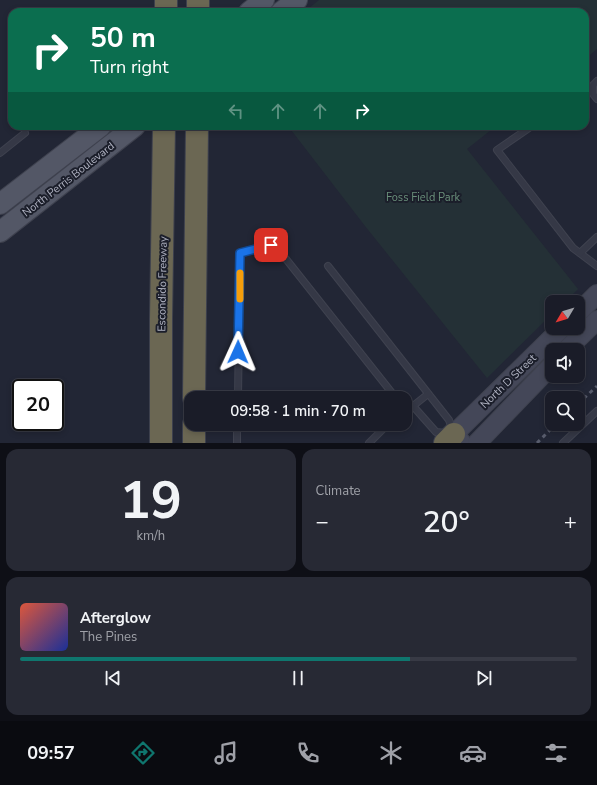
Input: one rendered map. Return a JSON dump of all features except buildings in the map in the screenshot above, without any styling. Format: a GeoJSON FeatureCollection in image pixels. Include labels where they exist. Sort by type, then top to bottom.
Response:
{"type":"FeatureCollection","features":[{"type":"Feature","properties":{"kind":"highway","name":"Escondido Freeway"},"geometry":{"type":"LineString","coordinates":[[161,443],[164,130]]}},
{"type":"Feature","properties":{"kind":"highway"},"geometry":{"type":"LineString","coordinates":[[194,391],[197,130]]}},
{"type":"Feature","properties":{"kind":"highway"},"geometry":{"type":"LineString","coordinates":[[194,431],[194,443]]}},
{"type":"Feature","properties":{"kind":"main road"},"geometry":{"type":"LineString","coordinates":[[254,8],[264,0]]}},
{"type":"Feature","properties":{"kind":"main road"},"geometry":{"type":"LineString","coordinates":[[286,8],[297,0]]}},
{"type":"Feature","properties":{"kind":"main road","name":"North Perris Boulevard"},"geometry":{"type":"LineString","coordinates":[[0,204],[96,130]]}},
{"type":"Feature","properties":{"kind":"main road","name":"North Perris Boulevard"},"geometry":{"type":"LineString","coordinates":[[0,232],[130,130]]}},
{"type":"Feature","properties":{"kind":"main road"},"geometry":{"type":"LineString","coordinates":[[585,306],[597,294]]}},
{"type":"Feature","properties":{"kind":"main road"},"geometry":{"type":"LineString","coordinates":[[573,343],[597,320]]}},
{"type":"Feature","properties":{"kind":"main road","name":"North D Street"},"geometry":{"type":"LineString","coordinates":[[454,440],[555,335]]}},
{"type":"Feature","properties":{"kind":"main road","name":"North D Street"},"geometry":{"type":"LineString","coordinates":[[477,443],[545,372]]}},
{"type":"Feature","properties":{"kind":"lane"},"geometry":{"type":"LineString","coordinates":[[597,81],[593,85],[593,94],[597,99]]}},
{"type":"Feature","properties":{"kind":"lane"},"geometry":{"type":"LineString","coordinates":[[526,130],[496,150],[573,248],[597,266]]}},
{"type":"Feature","properties":{"kind":"lane"},"geometry":{"type":"LineString","coordinates":[[0,153],[25,133]]}},
{"type":"Feature","properties":{"kind":"lane"},"geometry":{"type":"LineString","coordinates":[[580,253],[597,237]]}},
{"type":"Feature","properties":{"kind":"lane"},"geometry":{"type":"LineString","coordinates":[[238,391],[240,253],[271,245],[286,259],[390,391]]}},
{"type":"Feature","properties":{"kind":"lane"},"geometry":{"type":"LineString","coordinates":[[328,266],[450,420],[454,440]]}},
{"type":"Feature","properties":{"kind":"lane"},"geometry":{"type":"LineString","coordinates":[[428,394],[413,406],[436,432],[454,440]]}},
{"type":"Feature","properties":{"kind":"lane"},"geometry":{"type":"LineString","coordinates":[[563,443],[597,411]]}},
{"type":"Feature","properties":{"kind":"lane"},"geometry":{"type":"LineString","coordinates":[[237,431],[237,443]]}},
{"type":"Feature","properties":{"kind":"lane"},"geometry":{"type":"LineString","coordinates":[[369,443],[381,431]]}},
{"type":"Feature","properties":{"kind":"green space"},"geometry":{"type":"Polygon","coordinates":[[[319,0],[597,0],[597,49],[589,56],[589,8],[309,8],[319,0]]]}},
{"type":"Feature","properties":{"kind":"green space","name":"Foss Field Park"},"geometry":{"type":"Polygon","coordinates":[[[291,130],[491,130],[467,149],[578,289],[572,295],[545,295],[545,321],[487,378],[365,226],[291,130]]]}},
{"type":"Feature","properties":{"kind":"railway"},"geometry":{"type":"LineString","coordinates":[[585,397],[597,386]]}},
{"type":"Feature","properties":{"kind":"railway"},"geometry":{"type":"LineString","coordinates":[[537,443],[549,431]]}},
{"type":"Feature","properties":{"kind":"slow traffic"},"geometry":{"type":"LineString","coordinates":[[240,273],[240,299]]}},
{"type":"Feature","properties":{"kind":"route"},"geometry":{"type":"LineString","coordinates":[[238,352],[240,253],[271,245]]}}]}
